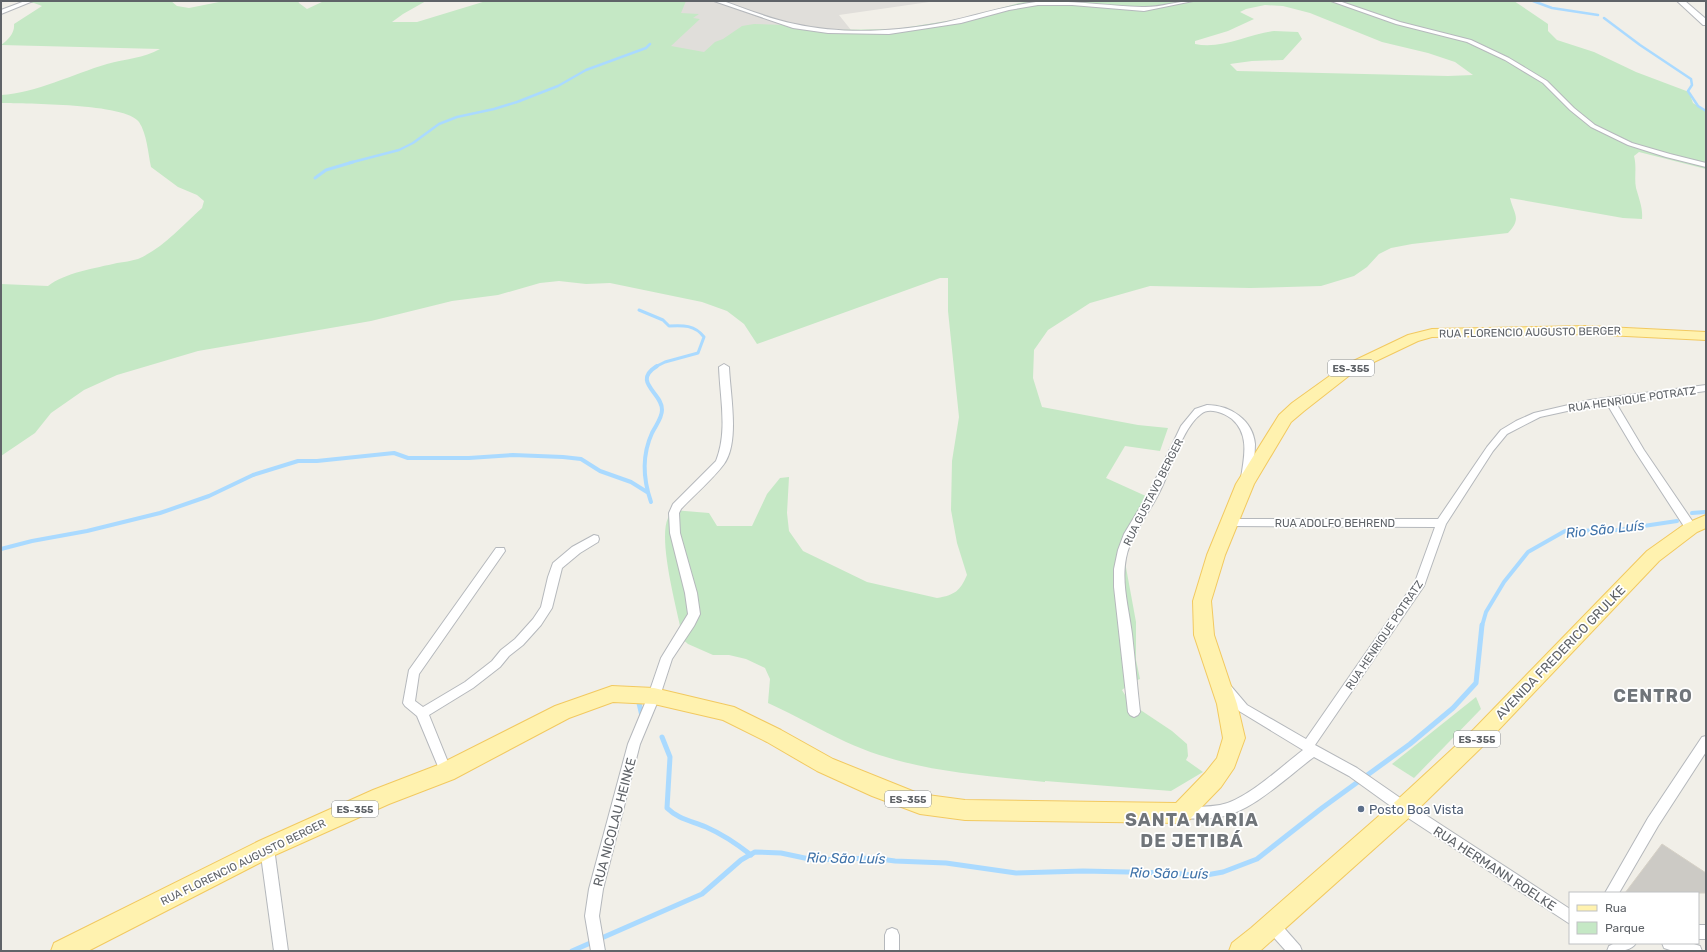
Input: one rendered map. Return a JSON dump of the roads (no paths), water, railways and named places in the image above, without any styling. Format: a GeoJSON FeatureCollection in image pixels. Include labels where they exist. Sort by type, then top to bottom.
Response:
{"type":"FeatureCollection","features":[{"type":"Feature","properties":{"kind":"main road","name":"RUA FLORENCIO AUGUSTO BERGER"},"geometry":{"type":"LineString","coordinates":[[63,951],[267,848],[381,797],[446,772],[562,712],[612,694],[654,696],[727,713],[774,736],[825,765],[880,789],[920,804],[972,810],[1181,813],[1213,780],[1226,762],[1234,738],[1227,704],[1204,635],[1202,601],[1216,555],[1245,484],[1285,419],[1298,407],[1350,368],[1413,338],[1432,333],[1455,331],[1586,330],[1706,336]]}},
{"type":"Feature","properties":{"kind":"main road","name":"AVENIDA FREDERICO GRULKE"},"geometry":{"type":"LineString","coordinates":[[1241,951],[1404,808],[1481,736],[1653,556],[1698,524]]}},
{"type":"Feature","properties":{"kind":"street"},"geometry":{"type":"LineString","coordinates":[[1,12],[30,1]]}},
{"type":"Feature","properties":{"kind":"street"},"geometry":{"type":"LineString","coordinates":[[717,1],[793,26],[828,31],[861,32],[895,31],[935,26],[961,21],[1009,8],[1038,3],[1072,3],[1144,9],[1190,1]]}},
{"type":"Feature","properties":{"kind":"street"},"geometry":{"type":"LineString","coordinates":[[1334,1],[1398,24],[1469,41],[1507,59],[1545,82],[1572,109],[1593,126],[1630,144],[1668,156],[1706,165]]}},
{"type":"Feature","properties":{"kind":"street"},"geometry":{"type":"LineString","coordinates":[[1681,1],[1706,23]]}},
{"type":"Feature","properties":{"kind":"street","name":"RUA NICOLAU HEINKE"},"geometry":{"type":"LineString","coordinates":[[598,951],[592,916],[596,889],[634,744],[654,696],[667,658],[690,623],[694,614],[691,593],[675,533],[674,513],[677,507],[720,462],[724,455],[728,429],[724,386],[724,367]]}},
{"type":"Feature","properties":{"kind":"street","name":"RUA HENRIQUE POTRATZ"},"geometry":{"type":"LineString","coordinates":[[1181,813],[1221,811],[1237,806],[1251,798],[1311,748],[1420,583],[1441,523],[1490,449],[1504,432],[1537,415],[1590,403],[1706,388]]}},
{"type":"Feature","properties":{"kind":"street"},"geometry":{"type":"LineString","coordinates":[[1610,400],[1640,451],[1698,524]]}},
{"type":"Feature","properties":{"kind":"street","name":"RUA GUSTAVO BERGER"},"geometry":{"type":"LineString","coordinates":[[1134,712],[1124,618],[1119,590],[1123,551],[1130,533],[1154,493],[1185,426],[1198,411],[1217,409],[1226,412],[1234,416],[1247,428],[1250,442],[1245,484]]}},
{"type":"Feature","properties":{"kind":"street","name":"RUA ADOLFO BEHREND"},"geometry":{"type":"LineString","coordinates":[[1230,522],[1441,523]]}},
{"type":"Feature","properties":{"kind":"street"},"geometry":{"type":"LineString","coordinates":[[422,713],[458,693],[496,664],[505,653],[537,622],[546,608],[557,566],[576,550],[594,539]]}},
{"type":"Feature","properties":{"kind":"street"},"geometry":{"type":"LineString","coordinates":[[446,772],[422,713],[409,703],[413,673],[500,551]]}},
{"type":"Feature","properties":{"kind":"street","name":"RUA HERMANN ROELKE"},"geometry":{"type":"LineString","coordinates":[[1217,677],[1243,708],[1353,772],[1404,808],[1569,916]]}},
{"type":"Feature","properties":{"kind":"street"},"geometry":{"type":"LineString","coordinates":[[1613,892],[1653,822],[1706,742]]}},
{"type":"Feature","properties":{"kind":"street"},"geometry":{"type":"LineString","coordinates":[[267,848],[281,951]]}},
{"type":"Feature","properties":{"kind":"street"},"geometry":{"type":"LineString","coordinates":[[1272,925],[1295,951]]}},
{"type":"Feature","properties":{"kind":"street"},"geometry":{"type":"LineString","coordinates":[[892,935],[892,951]]}},
{"type":"Feature","properties":{"kind":"street"},"geometry":{"type":"LineString","coordinates":[[1614,951],[1627,944]]}},
{"type":"Feature","properties":{"kind":"street"},"geometry":{"type":"LineString","coordinates":[[1671,944],[1695,951]]}},
{"type":"Feature","properties":{"kind":"waterway"},"geometry":{"type":"LineString","coordinates":[[1533,1],[1552,8],[1598,15]]}},
{"type":"Feature","properties":{"kind":"waterway"},"geometry":{"type":"LineString","coordinates":[[1604,18],[1640,45],[1691,79],[1692,85],[1688,91],[1698,106],[1706,111]]}},
{"type":"Feature","properties":{"kind":"waterway"},"geometry":{"type":"LineString","coordinates":[[349,163],[399,150],[413,143],[439,124],[457,117],[494,109],[517,102],[558,86],[586,70],[646,48],[650,44]]}},
{"type":"Feature","properties":{"kind":"waterway"},"geometry":{"type":"LineString","coordinates":[[315,178],[326,170],[353,162]]}},
{"type":"Feature","properties":{"kind":"waterway"},"geometry":{"type":"LineString","coordinates":[[639,310],[663,320],[669,326],[684,326],[693,328],[704,337],[698,353],[665,362],[657,366]]}},
{"type":"Feature","properties":{"kind":"waterway"},"geometry":{"type":"LineString","coordinates":[[651,502],[646,485],[645,458],[649,441],[660,419],[662,410],[658,398],[647,382],[647,377],[657,366]]}},
{"type":"Feature","properties":{"kind":"waterway"},"geometry":{"type":"LineString","coordinates":[[1,549],[32,541],[87,531],[160,513],[209,496],[253,475],[298,461],[317,461],[394,453],[408,458],[469,458],[513,455],[563,457],[581,459],[600,471],[631,482],[647,492]]}},
{"type":"Feature","properties":{"kind":"waterway","name":"Rio São Luís"},"geometry":{"type":"LineString","coordinates":[[1692,513],[1705,512]]}},
{"type":"Feature","properties":{"kind":"waterway","name":"Rio São Luís"},"geometry":{"type":"LineString","coordinates":[[1482,626],[1486,612],[1504,582],[1528,552],[1565,531],[1617,530],[1677,521]]}},
{"type":"Feature","properties":{"kind":"waterway","name":"Rio São Luís"},"geometry":{"type":"LineString","coordinates":[[750,855],[755,852],[781,853],[814,860],[872,858],[895,861],[946,863],[1016,873],[1083,871],[1173,873],[1201,876],[1223,872],[1257,859],[1322,808],[1410,744],[1453,708],[1476,683],[1482,625]]}},
{"type":"Feature","properties":{"kind":"waterway"},"geometry":{"type":"LineString","coordinates":[[638,699],[642,716]]}},
{"type":"Feature","properties":{"kind":"waterway"},"geometry":{"type":"LineString","coordinates":[[662,737],[670,757],[667,808],[680,817],[718,833],[750,855]]}},
{"type":"Feature","properties":{"kind":"waterway","name":"Rio São Luís"},"geometry":{"type":"LineString","coordinates":[[572,951],[702,894],[741,860],[750,855]]}},
{"type":"Feature","properties":{"kind":"place","name":"Posto Boa Vista"},"geometry":{"type":"Point","coordinates":[1361,809]}},
{"type":"Feature","properties":{"kind":"district","name":"CENTRO"},"geometry":{"type":"Point","coordinates":[1653,696]}},
{"type":"Feature","properties":{"kind":"district","name":"SANTA MARIA DE JETIBÁ"},"geometry":{"type":"Point","coordinates":[1192,830]}}]}
